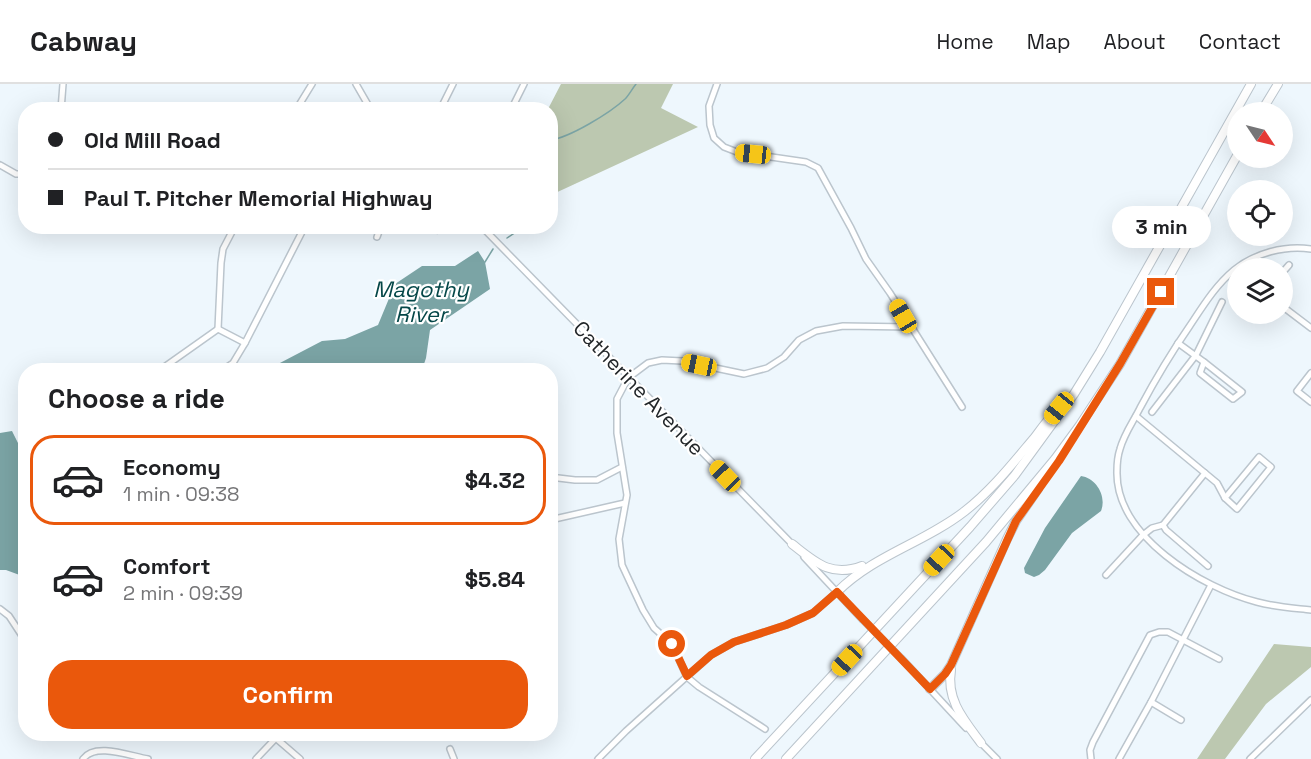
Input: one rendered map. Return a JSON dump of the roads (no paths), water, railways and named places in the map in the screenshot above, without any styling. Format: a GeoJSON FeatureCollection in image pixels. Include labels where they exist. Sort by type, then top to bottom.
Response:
{"type":"FeatureCollection","features":[{"type":"Feature","properties":{"kind":"highway"},"geometry":{"type":"LineString","coordinates":[[755,759],[988,506],[1037,446],[1074,394],[1119,319],[1251,84]]}},
{"type":"Feature","properties":{"kind":"highway"},"geometry":{"type":"LineString","coordinates":[[1267,102],[1278,84]]}},
{"type":"Feature","properties":{"kind":"highway"},"geometry":{"type":"LineString","coordinates":[[930,689],[951,665],[1016,521],[1059,461],[1124,356],[1230,168]]}},
{"type":"Feature","properties":{"kind":"highway"},"geometry":{"type":"LineString","coordinates":[[837,592],[853,576],[949,522],[981,498],[1059,408],[1074,394]]}},
{"type":"Feature","properties":{"kind":"highway"},"geometry":{"type":"LineString","coordinates":[[786,759],[1011,514],[1080,425]]}},
{"type":"Feature","properties":{"kind":"highway"},"geometry":{"type":"LineString","coordinates":[[792,544],[816,563],[836,570],[854,569],[883,558]]}},
{"type":"Feature","properties":{"kind":"highway"},"geometry":{"type":"LineString","coordinates":[[951,665],[949,678],[953,702],[981,743]]}},
{"type":"Feature","properties":{"kind":"street"},"geometry":{"type":"LineString","coordinates":[[62,102],[63,84]]}},
{"type":"Feature","properties":{"kind":"street"},"geometry":{"type":"LineString","coordinates":[[301,102],[312,84]]}},
{"type":"Feature","properties":{"kind":"street"},"geometry":{"type":"LineString","coordinates":[[356,84],[366,102]]}},
{"type":"Feature","properties":{"kind":"street"},"geometry":{"type":"LineString","coordinates":[[444,102],[453,84]]}},
{"type":"Feature","properties":{"kind":"street"},"geometry":{"type":"LineString","coordinates":[[515,102],[524,84]]}},
{"type":"Feature","properties":{"kind":"street"},"geometry":{"type":"LineString","coordinates":[[717,84],[709,106],[710,125],[714,138],[724,147],[737,152],[806,162],[818,168],[866,259],[962,407]]}},
{"type":"Feature","properties":{"kind":"street"},"geometry":{"type":"LineString","coordinates":[[0,165],[18,174]]}},
{"type":"Feature","properties":{"kind":"street"},"geometry":{"type":"LineString","coordinates":[[218,329],[221,263],[223,249],[231,234]]}},
{"type":"Feature","properties":{"kind":"street"},"geometry":{"type":"LineString","coordinates":[[233,363],[301,234]]}},
{"type":"Feature","properties":{"kind":"street","name":"Catherine Avenue"},"geometry":{"type":"LineString","coordinates":[[489,234],[792,544],[997,759]]}},
{"type":"Feature","properties":{"kind":"street"},"geometry":{"type":"LineString","coordinates":[[1258,258],[1280,249],[1299,247],[1311,249]]}},
{"type":"Feature","properties":{"kind":"street"},"geometry":{"type":"LineString","coordinates":[[1227,278],[1215,288],[1160,370],[1126,432],[1119,450],[1116,473],[1120,495],[1130,518],[1143,535],[1176,563],[1211,585],[1256,602],[1311,610]]}},
{"type":"Feature","properties":{"kind":"street"},"geometry":{"type":"LineString","coordinates":[[1152,412],[1196,355],[1222,302]]}},
{"type":"Feature","properties":{"kind":"street"},"geometry":{"type":"LineString","coordinates":[[1293,314],[1311,328]]}},
{"type":"Feature","properties":{"kind":"street"},"geometry":{"type":"LineString","coordinates":[[765,729],[699,687],[687,676],[672,644],[654,628],[643,610],[622,565],[619,539],[627,495],[616,433],[617,399],[628,378],[648,363],[662,360],[682,361],[744,374],[767,368],[784,357],[799,340],[816,331],[843,326],[910,327]]}},
{"type":"Feature","properties":{"kind":"street"},"geometry":{"type":"LineString","coordinates":[[218,329],[245,343]]}},
{"type":"Feature","properties":{"kind":"street"},"geometry":{"type":"LineString","coordinates":[[170,363],[218,329]]}},
{"type":"Feature","properties":{"kind":"street"},"geometry":{"type":"LineString","coordinates":[[1178,343],[1196,355],[1242,392],[1233,399],[1200,373],[1204,362]]}},
{"type":"Feature","properties":{"kind":"street"},"geometry":{"type":"LineString","coordinates":[[1311,373],[1297,391],[1311,402]]}},
{"type":"Feature","properties":{"kind":"street"},"geometry":{"type":"LineString","coordinates":[[1136,416],[1217,483],[1225,498],[1237,508],[1271,467],[1259,457],[1225,498]]}},
{"type":"Feature","properties":{"kind":"street"},"geometry":{"type":"LineString","coordinates":[[558,478],[597,480],[622,467]]}},
{"type":"Feature","properties":{"kind":"street"},"geometry":{"type":"LineString","coordinates":[[1106,575],[1143,535],[1152,528],[1163,525],[1205,473]]}},
{"type":"Feature","properties":{"kind":"street"},"geometry":{"type":"LineString","coordinates":[[558,518],[625,503]]}},
{"type":"Feature","properties":{"kind":"street"},"geometry":{"type":"LineString","coordinates":[[1163,525],[1208,566]]}},
{"type":"Feature","properties":{"kind":"street"},"geometry":{"type":"LineString","coordinates":[[1119,759],[1211,585]]}},
{"type":"Feature","properties":{"kind":"street"},"geometry":{"type":"LineString","coordinates":[[598,759],[711,655],[734,642],[786,625],[813,613],[837,592]]}},
{"type":"Feature","properties":{"kind":"street"},"geometry":{"type":"LineString","coordinates":[[0,609],[9,616],[18,630]]}},
{"type":"Feature","properties":{"kind":"street"},"geometry":{"type":"LineString","coordinates":[[1091,759],[1090,750],[1093,742],[1150,635],[1168,632],[1219,659]]}},
{"type":"Feature","properties":{"kind":"street"},"geometry":{"type":"LineString","coordinates":[[1250,759],[1311,700]]}},
{"type":"Feature","properties":{"kind":"street"},"geometry":{"type":"LineString","coordinates":[[1151,702],[1181,720]]}},
{"type":"Feature","properties":{"kind":"street"},"geometry":{"type":"LineString","coordinates":[[256,759],[269,741]]}},
{"type":"Feature","properties":{"kind":"street"},"geometry":{"type":"LineString","coordinates":[[279,741],[300,759]]}},
{"type":"Feature","properties":{"kind":"street"},"geometry":{"type":"LineString","coordinates":[[83,759],[97,749],[148,759]]}},
{"type":"Feature","properties":{"kind":"street"},"geometry":{"type":"LineString","coordinates":[[450,749],[454,759]]}},
{"type":"Feature","properties":{"kind":"water","name":"Magothy River"},"geometry":{"type":"Polygon","coordinates":[[[478,251],[485,262],[490,289],[430,330],[424,363],[280,363],[322,341],[345,339],[378,325],[395,284],[422,266],[455,266],[478,251]]]}},
{"type":"Feature","properties":{"kind":"water"},"geometry":{"type":"Polygon","coordinates":[[[12,431],[18,443],[18,574],[0,570],[0,433],[12,431]]]}},
{"type":"Feature","properties":{"kind":"water"},"geometry":{"type":"Polygon","coordinates":[[[1081,476],[1091,480],[1099,489],[1103,499],[1101,511],[1072,533],[1039,575],[1034,577],[1025,573],[1024,568],[1045,528],[1081,476]]]}},
{"type":"Feature","properties":{"kind":"waterway","name":"Magothy River"},"geometry":{"type":"LineString","coordinates":[[558,138],[600,118],[625,99],[636,84]]}},
{"type":"Feature","properties":{"kind":"waterway","name":"Magothy River"},"geometry":{"type":"LineString","coordinates":[[507,238],[513,234]]}},
{"type":"Feature","properties":{"kind":"waterway","name":"Magothy River"},"geometry":{"type":"LineString","coordinates":[[485,262],[493,249]]}}]}
